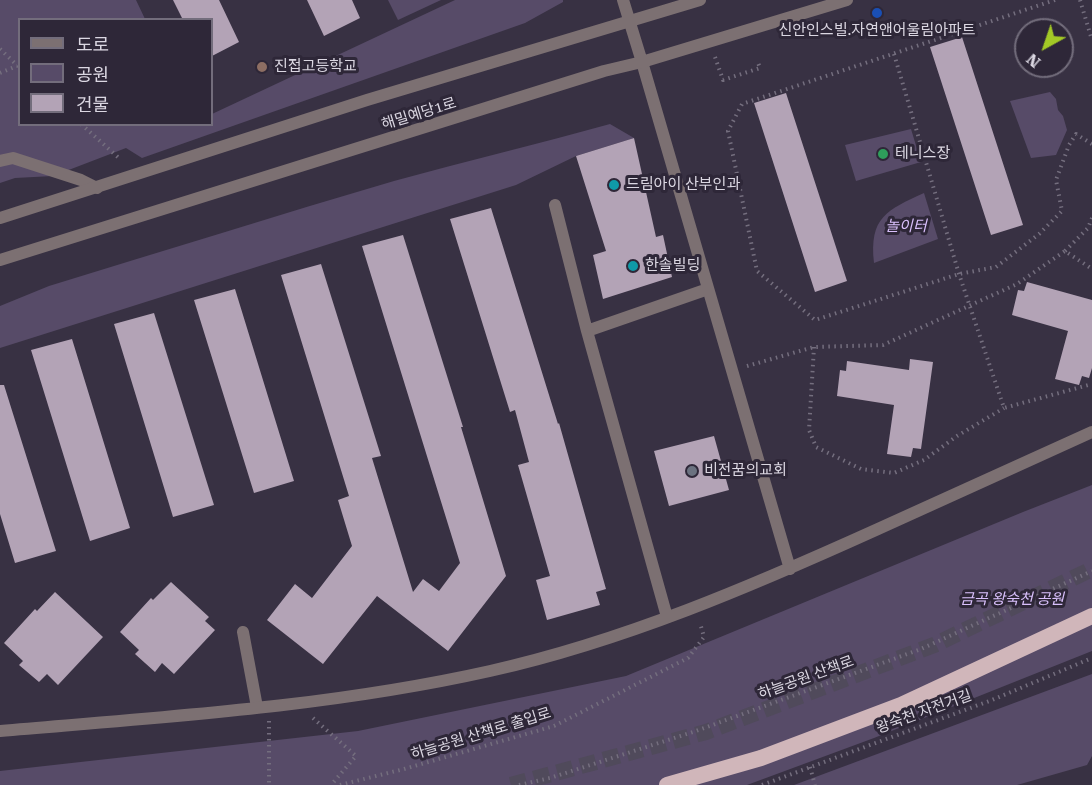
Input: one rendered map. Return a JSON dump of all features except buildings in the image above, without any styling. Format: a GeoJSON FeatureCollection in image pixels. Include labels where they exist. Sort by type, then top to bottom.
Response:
{"type":"FeatureCollection","features":[{"type":"Feature","properties":{"kind":"highway"},"geometry":{"type":"LineString","coordinates":[[667,785],[761,758],[901,705],[1092,616]]}},
{"type":"Feature","properties":{"kind":"street"},"geometry":{"type":"LineString","coordinates":[[623,0],[790,569]]}},
{"type":"Feature","properties":{"kind":"street","name":"해밀예당1로"},"geometry":{"type":"LineString","coordinates":[[0,218],[378,97],[700,0]]}},
{"type":"Feature","properties":{"kind":"street","name":"해밀예당1로"},"geometry":{"type":"LineString","coordinates":[[0,260],[604,71],[642,63],[847,0]]}},
{"type":"Feature","properties":{"kind":"street"},"geometry":{"type":"LineString","coordinates":[[0,161],[13,158],[81,180],[97,188]]}},
{"type":"Feature","properties":{"kind":"street"},"geometry":{"type":"LineString","coordinates":[[555,205],[587,331],[668,617]]}},
{"type":"Feature","properties":{"kind":"street"},"geometry":{"type":"LineString","coordinates":[[587,331],[708,289]]}},
{"type":"Feature","properties":{"kind":"street"},"geometry":{"type":"LineString","coordinates":[[0,731],[362,696],[490,671],[587,645],[668,617],[790,569],[1092,432]]}},
{"type":"Feature","properties":{"kind":"street"},"geometry":{"type":"LineString","coordinates":[[243,632],[263,706]]}},
{"type":"Feature","properties":{"kind":"path"},"geometry":{"type":"LineString","coordinates":[[1055,0],[742,104],[728,131],[757,271],[815,320],[959,274],[996,267],[1039,234],[1062,211],[1056,180],[1069,145],[1076,134],[1092,144]]}},
{"type":"Feature","properties":{"kind":"path"},"geometry":{"type":"LineString","coordinates":[[1080,0],[1092,40]]}},
{"type":"Feature","properties":{"kind":"path"},"geometry":{"type":"LineString","coordinates":[[0,49],[18,66]]}},
{"type":"Feature","properties":{"kind":"path"},"geometry":{"type":"LineString","coordinates":[[894,54],[959,274],[1004,408]]}},
{"type":"Feature","properties":{"kind":"path"},"geometry":{"type":"LineString","coordinates":[[0,73],[18,67]]}},
{"type":"Feature","properties":{"kind":"path"},"geometry":{"type":"LineString","coordinates":[[83,126],[118,159],[147,171]]}},
{"type":"Feature","properties":{"kind":"path"},"geometry":{"type":"LineString","coordinates":[[732,371],[814,347],[883,345],[1017,284],[1065,251],[1088,228],[1092,218]]}},
{"type":"Feature","properties":{"kind":"path"},"geometry":{"type":"LineString","coordinates":[[1065,251],[1092,269]]}},
{"type":"Feature","properties":{"kind":"path"},"geometry":{"type":"LineString","coordinates":[[814,347],[809,430],[816,447],[861,469],[894,473],[924,460],[957,436],[1004,408],[1092,384]]}},
{"type":"Feature","properties":{"kind":"path","name":"하늘공원 산책로"},"geometry":{"type":"LineString","coordinates":[[519,785],[550,778],[696,731],[921,649],[1092,571]]}},
{"type":"Feature","properties":{"kind":"path","name":"하늘공원 산책로 출입로"},"geometry":{"type":"LineString","coordinates":[[340,785],[554,726],[688,658],[704,637],[695,606]]}},
{"type":"Feature","properties":{"kind":"path","name":"왕숙천 자전거길"},"geometry":{"type":"LineString","coordinates":[[762,785],[992,700],[1092,658]]}},
{"type":"Feature","properties":{"kind":"path"},"geometry":{"type":"LineString","coordinates":[[263,706],[269,785]]}},
{"type":"Feature","properties":{"kind":"path"},"geometry":{"type":"LineString","coordinates":[[331,785],[356,756],[336,737]]}},
{"type":"Feature","properties":{"kind":"path"},"geometry":{"type":"LineString","coordinates":[[810,767],[815,785]]}},
{"type":"Feature","properties":{"kind":"green space"},"geometry":{"type":"Polygon","coordinates":[[[0,0],[136,0],[145,18],[18,18],[18,126],[213,126],[213,114],[455,0],[563,0],[525,23],[142,158],[126,148],[53,176],[15,178],[0,183],[0,0]]]}},
{"type":"Feature","properties":{"kind":"green space"},"geometry":{"type":"Polygon","coordinates":[[[388,0],[441,0],[398,20],[388,0]]]}},
{"type":"Feature","properties":{"kind":"green space"},"geometry":{"type":"Polygon","coordinates":[[[1050,92],[1056,99],[1067,130],[1056,155],[1031,158],[1010,101],[1050,92]]]}},
{"type":"Feature","properties":{"kind":"green space"},"geometry":{"type":"Polygon","coordinates":[[[610,124],[634,138],[576,156],[516,185],[0,348],[0,306],[49,286],[394,181],[610,124]]]}},
{"type":"Feature","properties":{"kind":"green space","name":"테니스장"},"geometry":{"type":"Polygon","coordinates":[[[911,129],[921,162],[856,181],[845,145],[911,129]]]}},
{"type":"Feature","properties":{"kind":"green space","name":"놀이터"},"geometry":{"type":"Polygon","coordinates":[[[924,193],[938,239],[874,263],[874,235],[883,217],[891,210],[924,193]]]}},
{"type":"Feature","properties":{"kind":"green space","name":"금곡 왕숙천 공원"},"geometry":{"type":"Polygon","coordinates":[[[1092,485],[1092,651],[874,738],[747,785],[0,785],[0,771],[358,731],[626,676],[1092,485]]]}},
{"type":"Feature","properties":{"kind":"green space"},"geometry":{"type":"Polygon","coordinates":[[[1092,674],[1092,756],[1087,765],[1017,785],[794,785],[1092,674]]]}},
{"type":"Feature","properties":{"kind":"tunnel"},"geometry":{"type":"LineString","coordinates":[[511,785],[706,732],[934,645],[1092,569]]}},
{"type":"Feature","properties":{"kind":"place","name":"신안인스빌.자연앤어울림아파트"},"geometry":{"type":"Point","coordinates":[877,13]}},
{"type":"Feature","properties":{"kind":"place","name":"진접고등학교"},"geometry":{"type":"Point","coordinates":[262,67]}},
{"type":"Feature","properties":{"kind":"place","name":"테니스장"},"geometry":{"type":"Point","coordinates":[883,154]}},
{"type":"Feature","properties":{"kind":"place","name":"드림아이 산부인과"},"geometry":{"type":"Point","coordinates":[614,185]}},
{"type":"Feature","properties":{"kind":"place","name":"한솔빌딩"},"geometry":{"type":"Point","coordinates":[633,266]}},
{"type":"Feature","properties":{"kind":"place","name":"비전꿈의교회"},"geometry":{"type":"Point","coordinates":[692,471]}}]}
